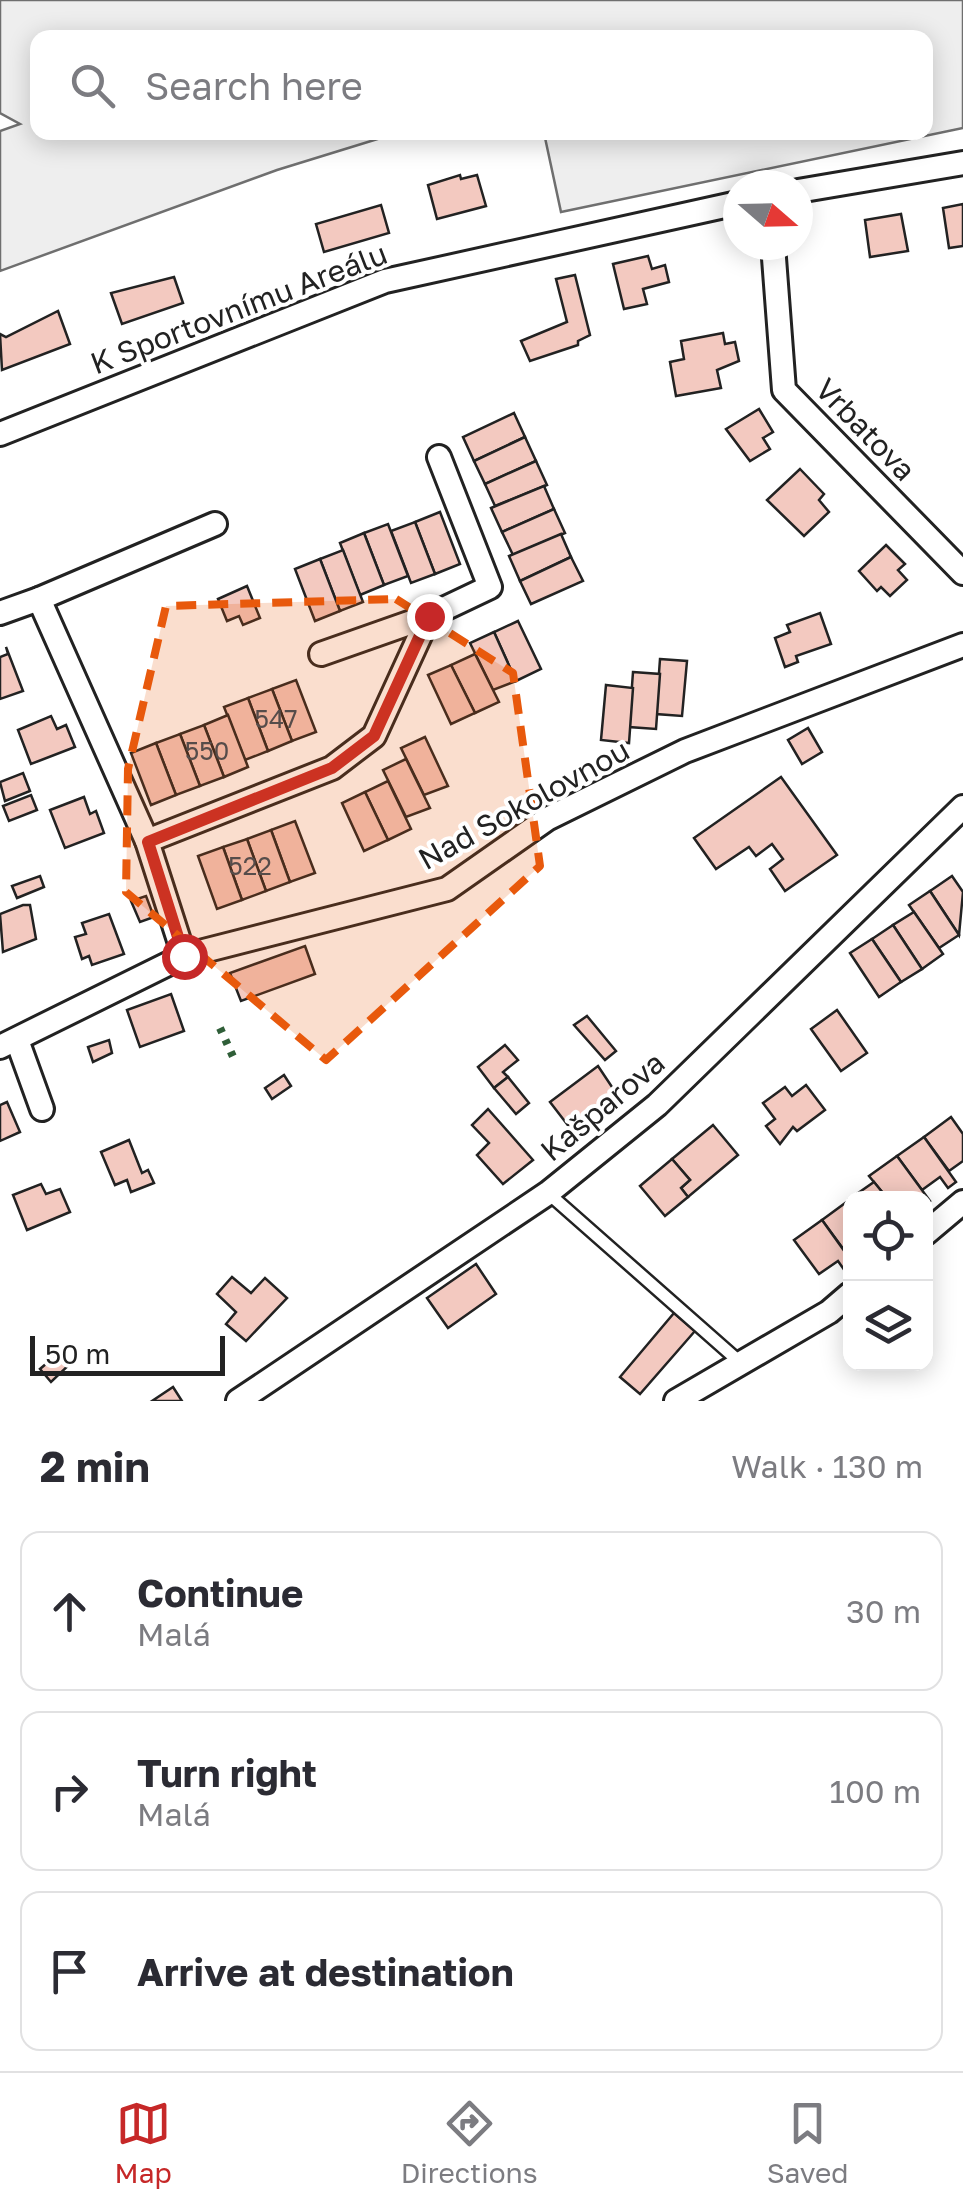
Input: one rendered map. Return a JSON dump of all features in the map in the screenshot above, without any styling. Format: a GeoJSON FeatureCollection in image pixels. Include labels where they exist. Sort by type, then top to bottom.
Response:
{"type":"FeatureCollection","features":[{"type":"Feature","properties":{"kind":"street"},"geometry":{"type":"LineString","coordinates":[[813,188],[963,163]]}},
{"type":"Feature","properties":{"kind":"street","name":"K Sportovnímu Areálu"},"geometry":{"type":"LineString","coordinates":[[0,434],[385,280],[723,205]]}},
{"type":"Feature","properties":{"kind":"street","name":"Vrbatova"},"geometry":{"type":"LineString","coordinates":[[774,260],[784,390],[963,573]]}},
{"type":"Feature","properties":{"kind":"street"},"geometry":{"type":"LineString","coordinates":[[321,654],[429,616],[490,587],[439,457]]}},
{"type":"Feature","properties":{"kind":"street"},"geometry":{"type":"LineString","coordinates":[[0,614],[215,524]]}},
{"type":"Feature","properties":{"kind":"street"},"geometry":{"type":"LineString","coordinates":[[40,598],[148,842],[184,956]]}},
{"type":"Feature","properties":{"kind":"street"},"geometry":{"type":"LineString","coordinates":[[148,842],[332,768],[374,736],[429,616]]}},
{"type":"Feature","properties":{"kind":"street","name":"Nad Sokolovnou"},"geometry":{"type":"LineString","coordinates":[[9,1044],[184,956],[447,889],[547,820],[685,751],[963,645]]}},
{"type":"Feature","properties":{"kind":"street","name":"Kašparova"},"geometry":{"type":"LineString","coordinates":[[238,1401],[548,1193],[656,1105],[963,807]]}},
{"type":"Feature","properties":{"kind":"street"},"geometry":{"type":"LineString","coordinates":[[9,1044],[42,1109]]}},
{"type":"Feature","properties":{"kind":"street"},"geometry":{"type":"LineString","coordinates":[[933,1226],[963,1202]]}},
{"type":"Feature","properties":{"kind":"street"},"geometry":{"type":"LineString","coordinates":[[676,1401],[843,1299]]}},
{"type":"Feature","properties":{"kind":"lane"},"geometry":{"type":"LineString","coordinates":[[548,1193],[742,1364]]}},
{"type":"Feature","properties":{"kind":"highlighted area"},"geometry":{"type":"Polygon","coordinates":[[[396,599],[513,673],[540,866],[326,1060],[126,892],[128,769],[166,606],[396,599]]]}},
{"type":"Feature","properties":{"kind":"shaded area"},"geometry":{"type":"Polygon","coordinates":[[[0,0],[963,0],[963,128],[933,134],[933,30],[30,30],[30,140],[374,140],[277,170],[0,271],[0,131],[20,124],[0,113],[0,0]]]}},
{"type":"Feature","properties":{"kind":"shaded area"},"geometry":{"type":"Polygon","coordinates":[[[546,140],[906,140],[762,170],[723,170],[723,178],[561,212],[546,140]]]}},
{"type":"Feature","properties":{"kind":"building"},"geometry":{"type":"Polygon","coordinates":[[[460,175],[461,179],[477,175],[486,206],[437,219],[428,185],[460,175]]]}},
{"type":"Feature","properties":{"kind":"building"},"geometry":{"type":"Polygon","coordinates":[[[963,204],[963,246],[949,248],[943,208],[963,204]]]}},
{"type":"Feature","properties":{"kind":"building"},"geometry":{"type":"Polygon","coordinates":[[[381,205],[389,233],[324,252],[316,224],[381,205]]]}},
{"type":"Feature","properties":{"kind":"building"},"geometry":{"type":"Polygon","coordinates":[[[901,214],[908,251],[870,257],[865,220],[901,214]]]}},
{"type":"Feature","properties":{"kind":"building"},"geometry":{"type":"Polygon","coordinates":[[[648,256],[652,269],[665,265],[669,282],[643,289],[647,304],[624,309],[613,264],[648,256]]]}},
{"type":"Feature","properties":{"kind":"building"},"geometry":{"type":"Polygon","coordinates":[[[575,275],[590,335],[578,341],[578,345],[530,361],[521,341],[567,322],[556,279],[575,275]]]}},
{"type":"Feature","properties":{"kind":"building"},"geometry":{"type":"Polygon","coordinates":[[[174,277],[183,303],[122,324],[111,293],[174,277]]]}},
{"type":"Feature","properties":{"kind":"building"},"geometry":{"type":"Polygon","coordinates":[[[58,311],[70,344],[2,370],[0,334],[6,337],[58,311]]]}},
{"type":"Feature","properties":{"kind":"building"},"geometry":{"type":"Polygon","coordinates":[[[723,333],[725,344],[735,342],[739,361],[717,370],[721,388],[676,396],[670,362],[684,359],[681,341],[723,333]]]}},
{"type":"Feature","properties":{"kind":"building"},"geometry":{"type":"Polygon","coordinates":[[[759,409],[773,432],[763,438],[770,449],[750,461],[726,429],[759,409]]]}},
{"type":"Feature","properties":{"kind":"building"},"geometry":{"type":"Polygon","coordinates":[[[514,413],[525,437],[474,461],[463,437],[514,413]]]}},
{"type":"Feature","properties":{"kind":"building"},"geometry":{"type":"Polygon","coordinates":[[[525,437],[536,461],[485,484],[474,461],[525,437]]]}},
{"type":"Feature","properties":{"kind":"building"},"geometry":{"type":"Polygon","coordinates":[[[536,461],[547,485],[495,506],[485,484],[536,461]]]}},
{"type":"Feature","properties":{"kind":"building"},"geometry":{"type":"Polygon","coordinates":[[[800,469],[824,494],[819,500],[829,512],[804,536],[767,500],[800,469]]]}},
{"type":"Feature","properties":{"kind":"building"},"geometry":{"type":"Polygon","coordinates":[[[544,486],[554,509],[502,532],[491,508],[544,486]]]}},
{"type":"Feature","properties":{"kind":"building"},"geometry":{"type":"Polygon","coordinates":[[[554,509],[565,533],[513,555],[502,532],[554,509]]]}},
{"type":"Feature","properties":{"kind":"building"},"geometry":{"type":"Polygon","coordinates":[[[440,512],[460,564],[435,574],[415,522],[440,512]]]}},
{"type":"Feature","properties":{"kind":"building"},"geometry":{"type":"Polygon","coordinates":[[[415,522],[435,574],[411,583],[391,531],[415,522]]]}},
{"type":"Feature","properties":{"kind":"building"},"geometry":{"type":"Polygon","coordinates":[[[388,524],[408,576],[384,585],[364,533],[388,524]]]}},
{"type":"Feature","properties":{"kind":"building"},"geometry":{"type":"Polygon","coordinates":[[[364,533],[384,585],[360,595],[340,543],[364,533]]]}},
{"type":"Feature","properties":{"kind":"building"},"geometry":{"type":"Polygon","coordinates":[[[561,534],[571,557],[520,581],[509,556],[561,534]]]}},
{"type":"Feature","properties":{"kind":"building"},"geometry":{"type":"Polygon","coordinates":[[[886,545],[905,564],[898,570],[907,580],[890,596],[881,587],[877,591],[859,571],[886,545]]]}},
{"type":"Feature","properties":{"kind":"building"},"geometry":{"type":"Polygon","coordinates":[[[343,550],[363,602],[340,611],[320,559],[343,550]]]}},
{"type":"Feature","properties":{"kind":"building"},"geometry":{"type":"Polygon","coordinates":[[[571,557],[583,581],[531,604],[520,581],[571,557]]]}},
{"type":"Feature","properties":{"kind":"building"},"geometry":{"type":"Polygon","coordinates":[[[320,559],[340,611],[315,621],[295,569],[320,559]]]}},
{"type":"Feature","properties":{"kind":"building"},"geometry":{"type":"Polygon","coordinates":[[[247,586],[260,618],[243,625],[239,616],[227,621],[218,599],[247,586]]]}},
{"type":"Feature","properties":{"kind":"building"},"geometry":{"type":"Polygon","coordinates":[[[820,613],[831,644],[796,656],[798,662],[785,667],[775,638],[790,632],[787,625],[820,613]]]}},
{"type":"Feature","properties":{"kind":"building"},"geometry":{"type":"Polygon","coordinates":[[[518,621],[541,669],[516,681],[494,632],[518,621]]]}},
{"type":"Feature","properties":{"kind":"building"},"geometry":{"type":"Polygon","coordinates":[[[494,632],[516,681],[493,690],[470,643],[494,632]]]}},
{"type":"Feature","properties":{"kind":"building"},"geometry":{"type":"Polygon","coordinates":[[[6,647],[23,691],[0,699],[0,657],[8,654],[6,647]]]}},
{"type":"Feature","properties":{"kind":"building"},"geometry":{"type":"Polygon","coordinates":[[[475,654],[499,702],[475,713],[451,665],[475,654]]]}},
{"type":"Feature","properties":{"kind":"building"},"geometry":{"type":"Polygon","coordinates":[[[660,659],[687,661],[682,716],[656,714],[660,659]]]}},
{"type":"Feature","properties":{"kind":"building"},"geometry":{"type":"Polygon","coordinates":[[[451,665],[475,713],[451,724],[428,675],[451,665]]]}},
{"type":"Feature","properties":{"kind":"building"},"geometry":{"type":"Polygon","coordinates":[[[633,672],[660,674],[656,729],[629,727],[633,672]]]}},
{"type":"Feature","properties":{"kind":"building"},"geometry":{"type":"Polygon","coordinates":[[[296,680],[316,732],[292,741],[272,689],[296,680]]]}},
{"type":"Feature","properties":{"kind":"building"},"geometry":{"type":"Polygon","coordinates":[[[606,685],[633,688],[629,743],[601,740],[606,685]]]}},
{"type":"Feature","properties":{"kind":"building"},"geometry":{"type":"Polygon","coordinates":[[[272,689],[292,741],[268,751],[248,698],[272,689]]]}},
{"type":"Feature","properties":{"kind":"building"},"geometry":{"type":"Polygon","coordinates":[[[248,698],[268,751],[245,760],[224,707],[248,698]]]}},
{"type":"Feature","properties":{"kind":"building"},"geometry":{"type":"Polygon","coordinates":[[[228,715],[248,767],[224,777],[204,725],[228,715]]]}},
{"type":"Feature","properties":{"kind":"building"},"geometry":{"type":"Polygon","coordinates":[[[51,716],[57,729],[66,725],[75,747],[31,764],[18,730],[51,716]]]}},
{"type":"Feature","properties":{"kind":"building"},"geometry":{"type":"Polygon","coordinates":[[[204,725],[224,777],[200,786],[180,734],[204,725]]]}},
{"type":"Feature","properties":{"kind":"building"},"geometry":{"type":"Polygon","coordinates":[[[808,728],[822,752],[802,764],[788,740],[808,728]]]}},
{"type":"Feature","properties":{"kind":"building"},"geometry":{"type":"Polygon","coordinates":[[[180,734],[200,786],[176,795],[156,743],[180,734]]]}},
{"type":"Feature","properties":{"kind":"building"},"geometry":{"type":"Polygon","coordinates":[[[425,737],[448,786],[424,795],[401,748],[425,737]]]}},
{"type":"Feature","properties":{"kind":"building"},"geometry":{"type":"Polygon","coordinates":[[[156,743],[176,795],[151,805],[131,753],[156,743]]]}},
{"type":"Feature","properties":{"kind":"building"},"geometry":{"type":"Polygon","coordinates":[[[406,759],[430,808],[406,817],[383,770],[406,759]]]}},
{"type":"Feature","properties":{"kind":"building"},"geometry":{"type":"Polygon","coordinates":[[[23,773],[30,791],[5,801],[0,782],[23,773]]]}},
{"type":"Feature","properties":{"kind":"building"},"geometry":{"type":"Polygon","coordinates":[[[781,777],[837,855],[785,891],[770,869],[783,859],[772,844],[756,856],[749,847],[716,869],[694,838],[781,777]]]}},
{"type":"Feature","properties":{"kind":"building"},"geometry":{"type":"Polygon","coordinates":[[[388,781],[411,829],[388,840],[365,792],[388,781]]]}},
{"type":"Feature","properties":{"kind":"building"},"geometry":{"type":"Polygon","coordinates":[[[365,792],[388,840],[364,851],[342,803],[365,792]]]}},
{"type":"Feature","properties":{"kind":"building"},"geometry":{"type":"Polygon","coordinates":[[[31,795],[37,810],[9,821],[3,806],[31,795]]]}},
{"type":"Feature","properties":{"kind":"building"},"geometry":{"type":"Polygon","coordinates":[[[84,797],[90,814],[96,811],[104,833],[65,848],[50,810],[84,797]]]}},
{"type":"Feature","properties":{"kind":"building"},"geometry":{"type":"Polygon","coordinates":[[[295,821],[315,873],[290,882],[271,830],[295,821]]]}},
{"type":"Feature","properties":{"kind":"building"},"geometry":{"type":"Polygon","coordinates":[[[271,830],[290,882],[266,891],[247,839],[271,830]]]}},
{"type":"Feature","properties":{"kind":"building"},"geometry":{"type":"Polygon","coordinates":[[[247,839],[266,891],[242,900],[223,847],[247,839]]]}},
{"type":"Feature","properties":{"kind":"building"},"geometry":{"type":"Polygon","coordinates":[[[223,847],[242,900],[217,909],[198,856],[223,847]]]}},
{"type":"Feature","properties":{"kind":"building"},"geometry":{"type":"Polygon","coordinates":[[[40,876],[44,887],[17,898],[12,886],[40,876]]]}},
{"type":"Feature","properties":{"kind":"building"},"geometry":{"type":"Polygon","coordinates":[[[952,876],[963,892],[959,935],[930,891],[952,876]]]}},
{"type":"Feature","properties":{"kind":"building"},"geometry":{"type":"Polygon","coordinates":[[[930,891],[959,935],[939,948],[909,905],[930,891]]]}},
{"type":"Feature","properties":{"kind":"building"},"geometry":{"type":"Polygon","coordinates":[[[146,896],[154,917],[140,922],[131,901],[146,896]]]}},
{"type":"Feature","properties":{"kind":"building"},"geometry":{"type":"Polygon","coordinates":[[[30,905],[36,939],[3,952],[0,914],[30,905]]]}},
{"type":"Feature","properties":{"kind":"building"},"geometry":{"type":"Polygon","coordinates":[[[914,912],[943,954],[922,969],[893,925],[914,912]]]}},
{"type":"Feature","properties":{"kind":"building"},"geometry":{"type":"Polygon","coordinates":[[[109,914],[124,954],[92,965],[89,956],[82,959],[75,937],[86,934],[82,923],[109,914]]]}},
{"type":"Feature","properties":{"kind":"building"},"geometry":{"type":"Polygon","coordinates":[[[893,925],[922,969],[901,982],[872,939],[893,925]]]}},
{"type":"Feature","properties":{"kind":"building"},"geometry":{"type":"Polygon","coordinates":[[[872,939],[901,982],[879,997],[850,953],[872,939]]]}},
{"type":"Feature","properties":{"kind":"building"},"geometry":{"type":"Polygon","coordinates":[[[305,946],[315,974],[241,1001],[230,973],[305,946]]]}},
{"type":"Feature","properties":{"kind":"building"},"geometry":{"type":"Polygon","coordinates":[[[171,994],[184,1031],[140,1047],[127,1010],[171,994]]]}},
{"type":"Feature","properties":{"kind":"building"},"geometry":{"type":"Polygon","coordinates":[[[837,1010],[867,1053],[841,1071],[811,1029],[837,1010]]]}},
{"type":"Feature","properties":{"kind":"building"},"geometry":{"type":"Polygon","coordinates":[[[587,1016],[616,1051],[605,1060],[574,1025],[587,1016]]]}},
{"type":"Feature","properties":{"kind":"building"},"geometry":{"type":"Polygon","coordinates":[[[109,1040],[112,1053],[93,1062],[88,1047],[109,1040]]]}},
{"type":"Feature","properties":{"kind":"building"},"geometry":{"type":"Polygon","coordinates":[[[505,1045],[518,1060],[503,1072],[508,1077],[494,1088],[478,1067],[505,1045]]]}},
{"type":"Feature","properties":{"kind":"building"},"geometry":{"type":"Polygon","coordinates":[[[598,1066],[616,1093],[570,1128],[550,1102],[598,1066]]]}},
{"type":"Feature","properties":{"kind":"building"},"geometry":{"type":"Polygon","coordinates":[[[284,1075],[291,1086],[272,1099],[265,1088],[284,1075]]]}},
{"type":"Feature","properties":{"kind":"building"},"geometry":{"type":"Polygon","coordinates":[[[508,1077],[529,1103],[516,1114],[494,1088],[508,1077]]]}},
{"type":"Feature","properties":{"kind":"building"},"geometry":{"type":"Polygon","coordinates":[[[806,1085],[825,1110],[797,1131],[793,1127],[780,1144],[766,1126],[775,1119],[763,1103],[785,1087],[792,1096],[806,1085]]]}},
{"type":"Feature","properties":{"kind":"building"},"geometry":{"type":"Polygon","coordinates":[[[7,1102],[20,1132],[0,1141],[0,1105],[7,1102]]]}},
{"type":"Feature","properties":{"kind":"building"},"geometry":{"type":"Polygon","coordinates":[[[488,1109],[533,1160],[503,1184],[477,1155],[489,1143],[472,1125],[488,1109]]]}},
{"type":"Feature","properties":{"kind":"building"},"geometry":{"type":"Polygon","coordinates":[[[951,1117],[963,1134],[963,1161],[949,1171],[924,1137],[951,1117]]]}},
{"type":"Feature","properties":{"kind":"building"},"geometry":{"type":"Polygon","coordinates":[[[713,1125],[738,1155],[688,1197],[681,1188],[690,1180],[672,1159],[713,1125]]]}},
{"type":"Feature","properties":{"kind":"building"},"geometry":{"type":"Polygon","coordinates":[[[924,1137],[956,1182],[948,1188],[940,1177],[922,1190],[897,1156],[924,1137]]]}},
{"type":"Feature","properties":{"kind":"building"},"geometry":{"type":"Polygon","coordinates":[[[129,1140],[142,1173],[148,1170],[154,1183],[131,1192],[127,1180],[115,1185],[101,1152],[129,1140]]]}},
{"type":"Feature","properties":{"kind":"building"},"geometry":{"type":"Polygon","coordinates":[[[897,1156],[923,1191],[881,1191],[869,1176],[897,1156]]]}},
{"type":"Feature","properties":{"kind":"building"},"geometry":{"type":"Polygon","coordinates":[[[672,1159],[690,1180],[681,1188],[688,1197],[665,1216],[640,1186],[672,1159]]]}},
{"type":"Feature","properties":{"kind":"building"},"geometry":{"type":"Polygon","coordinates":[[[874,1182],[881,1191],[861,1191],[874,1182]]]}},
{"type":"Feature","properties":{"kind":"building"},"geometry":{"type":"Polygon","coordinates":[[[41,1184],[46,1194],[60,1189],[70,1212],[27,1230],[13,1195],[41,1184]]]}},
{"type":"Feature","properties":{"kind":"building"},"geometry":{"type":"Polygon","coordinates":[[[843,1205],[843,1249],[822,1220],[843,1205]]]}},
{"type":"Feature","properties":{"kind":"building"},"geometry":{"type":"Polygon","coordinates":[[[822,1220],[843,1249],[843,1268],[838,1261],[819,1274],[794,1240],[822,1220]]]}},
{"type":"Feature","properties":{"kind":"building"},"geometry":{"type":"Polygon","coordinates":[[[476,1264],[496,1294],[448,1328],[427,1298],[476,1264]]]}},
{"type":"Feature","properties":{"kind":"building"},"geometry":{"type":"Polygon","coordinates":[[[232,1277],[251,1293],[265,1278],[287,1298],[246,1341],[226,1324],[236,1312],[217,1294],[232,1277]]]}},
{"type":"Feature","properties":{"kind":"building"},"geometry":{"type":"Polygon","coordinates":[[[674,1313],[695,1331],[640,1394],[620,1377],[674,1313]]]}},
{"type":"Feature","properties":{"kind":"building"},"geometry":{"type":"Polygon","coordinates":[[[61,1351],[71,1363],[51,1382],[40,1369],[61,1351]]]}},
{"type":"Feature","properties":{"kind":"building"},"geometry":{"type":"Polygon","coordinates":[[[173,1387],[182,1401],[152,1401],[173,1387]]]}},
{"type":"Feature","properties":{"kind":"hedge"},"geometry":{"type":"LineString","coordinates":[[220,1028],[235,1061]]}},
{"type":"Feature","properties":{"kind":"route"},"geometry":{"type":"LineString","coordinates":[[184,956],[148,842],[332,768],[374,736],[429,616]]}}]}
